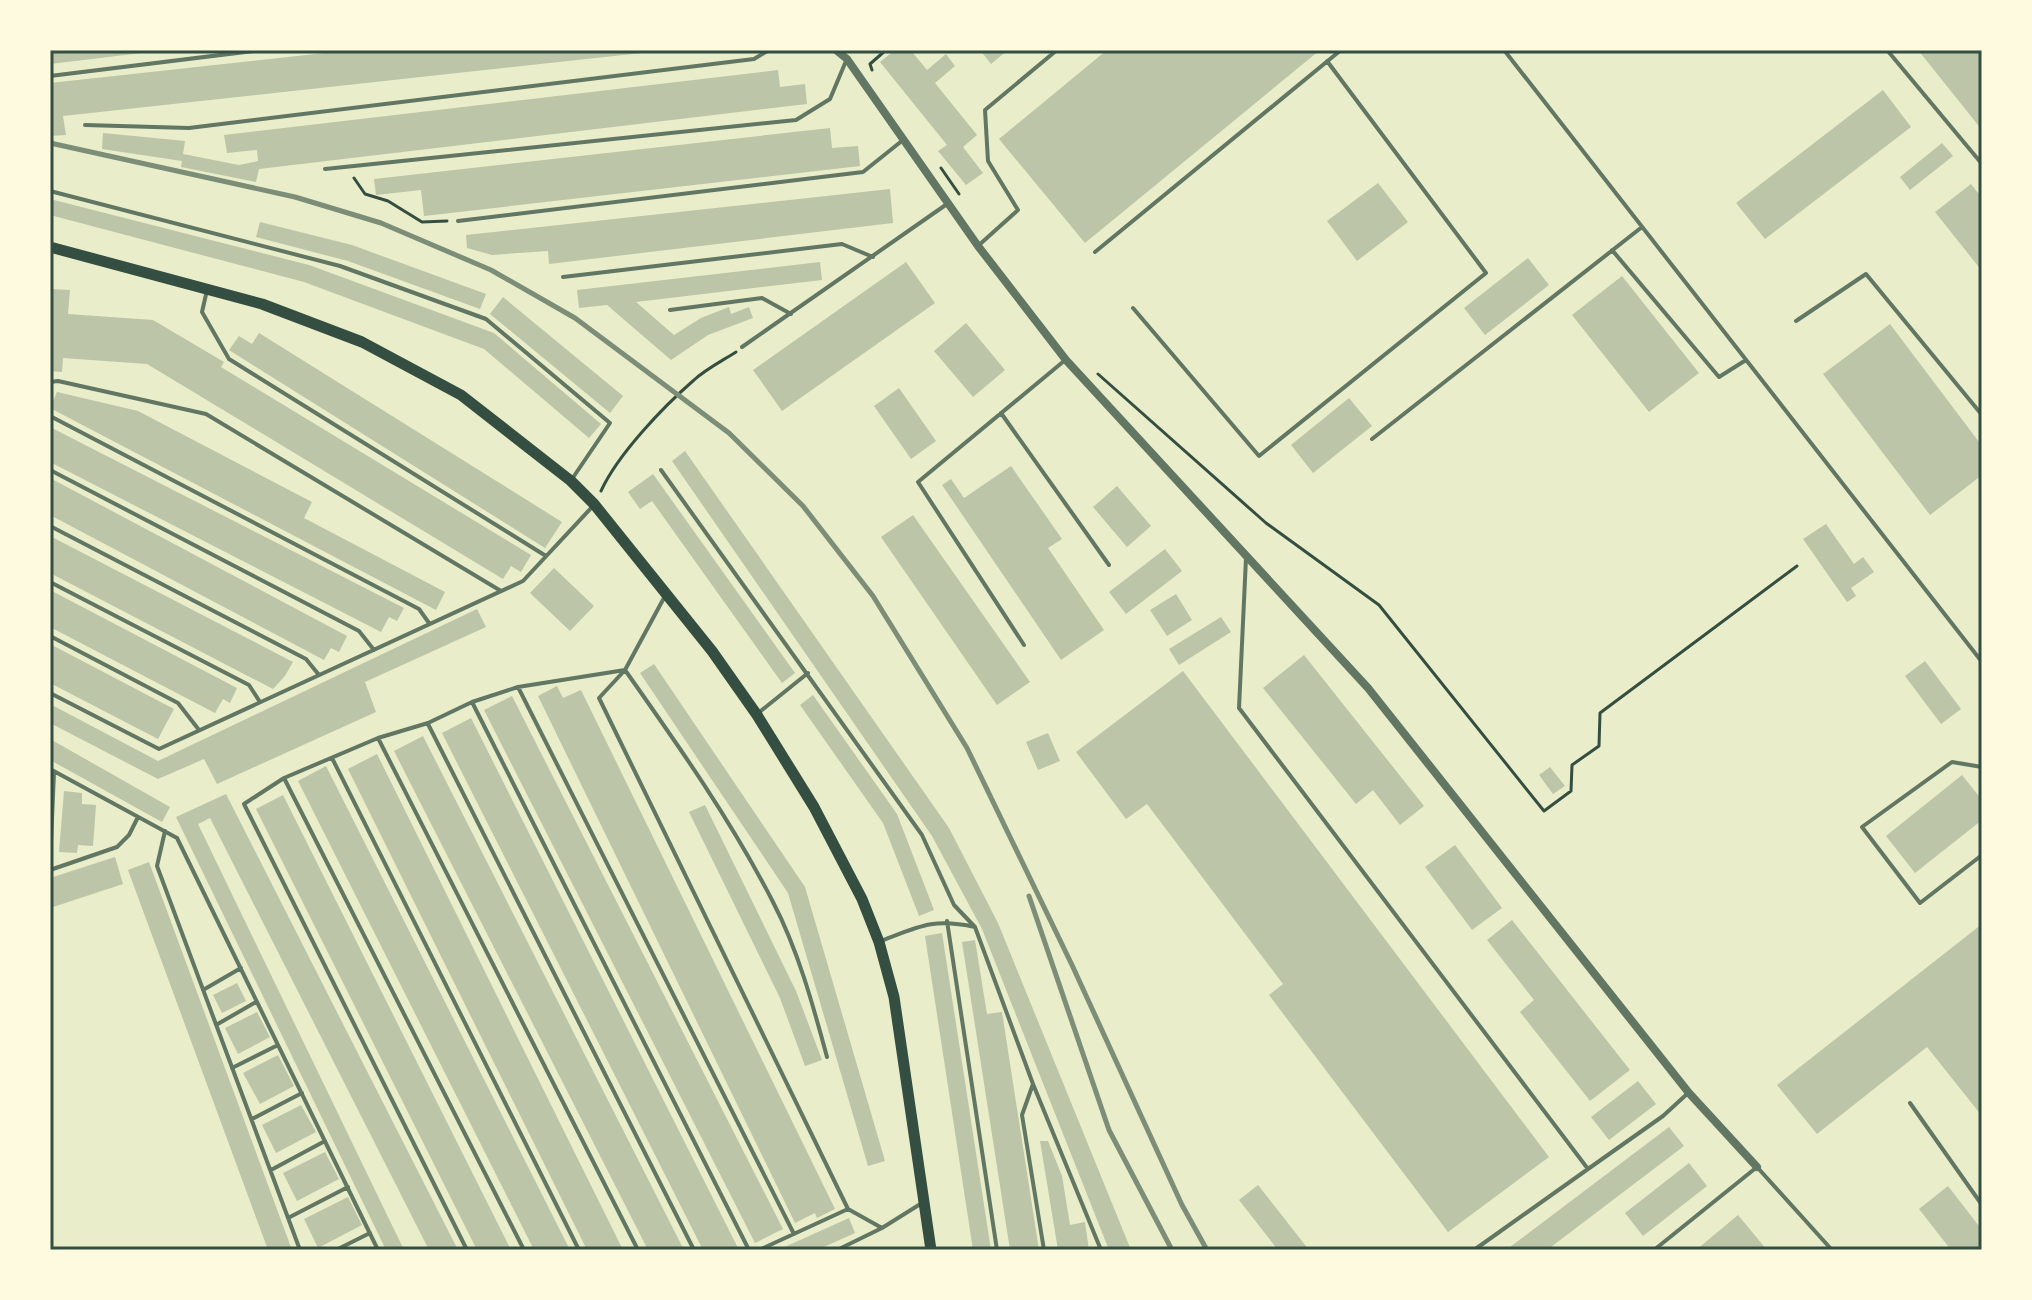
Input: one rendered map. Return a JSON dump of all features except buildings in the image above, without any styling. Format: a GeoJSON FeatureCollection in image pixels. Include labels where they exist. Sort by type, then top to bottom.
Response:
{"type":"FeatureCollection","features":[{"type":"Feature","properties":{"kind":"main road"},"geometry":{"type":"LineString","coordinates":[[50,247],[262,304],[362,342],[461,395],[571,481],[594,504],[712,651],[757,715],[814,807],[862,899],[879,942],[894,997],[931,1250]]}},
{"type":"Feature","properties":{"kind":"street"},"geometry":{"type":"LineString","coordinates":[[836,50],[847,59],[978,246],[1066,360],[1368,688],[1689,1093],[1757,1167]]}},
{"type":"Feature","properties":{"kind":"street"},"geometry":{"type":"LineString","coordinates":[[847,59],[857,50]]}},
{"type":"Feature","properties":{"kind":"lane"},"geometry":{"type":"LineString","coordinates":[[50,76],[261,50]]}},
{"type":"Feature","properties":{"kind":"lane"},"geometry":{"type":"LineString","coordinates":[[85,125],[189,128],[754,59],[769,50]]}},
{"type":"Feature","properties":{"kind":"lane"},"geometry":{"type":"LineString","coordinates":[[1042,50],[1048,57]]}},
{"type":"Feature","properties":{"kind":"lane"},"geometry":{"type":"LineString","coordinates":[[978,246],[1018,210],[988,161],[985,110],[1057,50]]}},
{"type":"Feature","properties":{"kind":"lane"},"geometry":{"type":"LineString","coordinates":[[1095,252],[1341,50]]}},
{"type":"Feature","properties":{"kind":"lane"},"geometry":{"type":"LineString","coordinates":[[1504,50],[1982,662]]}},
{"type":"Feature","properties":{"kind":"lane"},"geometry":{"type":"LineString","coordinates":[[1887,50],[1982,164]]}},
{"type":"Feature","properties":{"kind":"lane"},"geometry":{"type":"LineString","coordinates":[[325,169],[796,120],[830,99],[847,59]]}},
{"type":"Feature","properties":{"kind":"lane"},"geometry":{"type":"LineString","coordinates":[[1133,308],[1259,456],[1486,273],[1327,61]]}},
{"type":"Feature","properties":{"kind":"lane"},"geometry":{"type":"LineString","coordinates":[[458,221],[863,172],[903,140]]}},
{"type":"Feature","properties":{"kind":"lane"},"geometry":{"type":"LineString","coordinates":[[50,191],[340,266],[486,319],[610,423],[571,481]]}},
{"type":"Feature","properties":{"kind":"lane"},"geometry":{"type":"LineString","coordinates":[[742,347],[950,202]]}},
{"type":"Feature","properties":{"kind":"lane"},"geometry":{"type":"LineString","coordinates":[[1372,439],[1642,227]]}},
{"type":"Feature","properties":{"kind":"lane"},"geometry":{"type":"LineString","coordinates":[[563,277],[842,244],[873,257]]}},
{"type":"Feature","properties":{"kind":"lane"},"geometry":{"type":"LineString","coordinates":[[1612,250],[1719,377],[1746,360]]}},
{"type":"Feature","properties":{"kind":"lane"},"geometry":{"type":"LineString","coordinates":[[1796,321],[1866,274],[1982,415]]}},
{"type":"Feature","properties":{"kind":"lane"},"geometry":{"type":"LineString","coordinates":[[207,289],[202,312],[229,359],[546,556]]}},
{"type":"Feature","properties":{"kind":"lane"},"geometry":{"type":"LineString","coordinates":[[670,310],[762,298],[791,314]]}},
{"type":"Feature","properties":{"kind":"lane"},"geometry":{"type":"LineString","coordinates":[[1024,645],[918,482],[1066,360]]}},
{"type":"Feature","properties":{"kind":"lane"},"geometry":{"type":"LineString","coordinates":[[50,382],[58,381],[206,414],[501,591]]}},
{"type":"Feature","properties":{"kind":"lane"},"geometry":{"type":"LineString","coordinates":[[1001,413],[1109,565]]}},
{"type":"Feature","properties":{"kind":"lane"},"geometry":{"type":"LineString","coordinates":[[50,416],[419,609],[430,624]]}},
{"type":"Feature","properties":{"kind":"lane"},"geometry":{"type":"LineString","coordinates":[[50,470],[359,631],[374,650]]}},
{"type":"Feature","properties":{"kind":"lane"},"geometry":{"type":"LineString","coordinates":[[661,470],[922,835],[954,905],[975,927],[1033,1084],[1101,1250]]}},
{"type":"Feature","properties":{"kind":"lane"},"geometry":{"type":"LineString","coordinates":[[50,693],[159,749],[523,581],[594,504]]}},
{"type":"Feature","properties":{"kind":"lane"},"geometry":{"type":"LineString","coordinates":[[50,526],[306,659],[319,675]]}},
{"type":"Feature","properties":{"kind":"lane"},"geometry":{"type":"LineString","coordinates":[[1246,558],[1239,708],[1588,1169]]}},
{"type":"Feature","properties":{"kind":"lane"},"geometry":{"type":"LineString","coordinates":[[50,582],[249,685],[260,702]]}},
{"type":"Feature","properties":{"kind":"lane"},"geometry":{"type":"LineString","coordinates":[[665,594],[625,670],[599,698],[848,1209],[882,1228]]}},
{"type":"Feature","properties":{"kind":"lane"},"geometry":{"type":"LineString","coordinates":[[50,636],[178,703],[199,730]]}},
{"type":"Feature","properties":{"kind":"lane"},"geometry":{"type":"LineString","coordinates":[[467,1250],[244,804],[284,778],[378,738],[428,723],[472,702],[518,687],[625,670]]}},
{"type":"Feature","properties":{"kind":"lane"},"geometry":{"type":"LineString","coordinates":[[625,670],[719,805],[775,904],[808,990],[827,1057]]}},
{"type":"Feature","properties":{"kind":"lane"},"geometry":{"type":"LineString","coordinates":[[757,715],[808,673]]}},
{"type":"Feature","properties":{"kind":"lane"},"geometry":{"type":"LineString","coordinates":[[518,687],[794,1234]]}},
{"type":"Feature","properties":{"kind":"lane"},"geometry":{"type":"LineString","coordinates":[[472,702],[749,1250]]}},
{"type":"Feature","properties":{"kind":"lane"},"geometry":{"type":"LineString","coordinates":[[428,723],[694,1250]]}},
{"type":"Feature","properties":{"kind":"lane"},"geometry":{"type":"LineString","coordinates":[[378,738],[638,1250]]}},
{"type":"Feature","properties":{"kind":"lane"},"geometry":{"type":"LineString","coordinates":[[332,758],[579,1250]]}},
{"type":"Feature","properties":{"kind":"lane"},"geometry":{"type":"LineString","coordinates":[[1982,767],[1952,762],[1862,827],[1920,903],[1982,855]]}},
{"type":"Feature","properties":{"kind":"lane"},"geometry":{"type":"LineString","coordinates":[[137,818],[129,835],[117,847],[50,868],[52,770],[177,838],[378,1250]]}},
{"type":"Feature","properties":{"kind":"lane"},"geometry":{"type":"LineString","coordinates":[[284,778],[524,1250]]}},
{"type":"Feature","properties":{"kind":"lane"},"geometry":{"type":"LineString","coordinates":[[165,831],[157,866],[300,1250]]}},
{"type":"Feature","properties":{"kind":"lane"},"geometry":{"type":"LineString","coordinates":[[879,942],[920,926],[947,921],[975,927]]}},
{"type":"Feature","properties":{"kind":"lane"},"geometry":{"type":"LineString","coordinates":[[947,921],[997,1250]]}},
{"type":"Feature","properties":{"kind":"lane"},"geometry":{"type":"LineString","coordinates":[[203,990],[241,968]]}},
{"type":"Feature","properties":{"kind":"lane"},"geometry":{"type":"LineString","coordinates":[[216,1025],[257,1002]]}},
{"type":"Feature","properties":{"kind":"lane"},"geometry":{"type":"LineString","coordinates":[[232,1068],[278,1045]]}},
{"type":"Feature","properties":{"kind":"lane"},"geometry":{"type":"LineString","coordinates":[[1033,1084],[1022,1115],[1044,1250]]}},
{"type":"Feature","properties":{"kind":"lane"},"geometry":{"type":"LineString","coordinates":[[252,1119],[302,1093]]}},
{"type":"Feature","properties":{"kind":"lane"},"geometry":{"type":"LineString","coordinates":[[1474,1250],[1663,1116],[1689,1093]]}},
{"type":"Feature","properties":{"kind":"lane"},"geometry":{"type":"LineString","coordinates":[[1910,1103],[1982,1205]]}},
{"type":"Feature","properties":{"kind":"lane"},"geometry":{"type":"LineString","coordinates":[[271,1170],[325,1141]]}},
{"type":"Feature","properties":{"kind":"lane"},"geometry":{"type":"LineString","coordinates":[[1654,1250],[1757,1167],[1832,1250]]}},
{"type":"Feature","properties":{"kind":"lane"},"geometry":{"type":"LineString","coordinates":[[288,1218],[348,1187]]}},
{"type":"Feature","properties":{"kind":"lane"},"geometry":{"type":"LineString","coordinates":[[837,1250],[882,1228],[924,1201]]}},
{"type":"Feature","properties":{"kind":"lane"},"geometry":{"type":"LineString","coordinates":[[759,1250],[848,1209]]}},
{"type":"Feature","properties":{"kind":"lane"},"geometry":{"type":"LineString","coordinates":[[336,1250],[370,1233]]}},
{"type":"Feature","properties":{"kind":"path"},"geometry":{"type":"LineString","coordinates":[[875,79],[870,64],[886,50]]}},
{"type":"Feature","properties":{"kind":"path"},"geometry":{"type":"LineString","coordinates":[[937,162],[962,200]]}},
{"type":"Feature","properties":{"kind":"path"},"geometry":{"type":"LineString","coordinates":[[346,167],[365,194],[388,201],[422,222],[458,221]]}},
{"type":"Feature","properties":{"kind":"path"},"geometry":{"type":"LineString","coordinates":[[594,504],[609,473],[663,410],[696,378],[742,347]]}},
{"type":"Feature","properties":{"kind":"path"},"geometry":{"type":"LineString","coordinates":[[1092,369],[1266,523],[1379,605],[1544,811],[1571,791],[1572,765],[1599,746],[1600,713],[1797,566]]}},
{"type":"Feature","properties":{"kind":"railway"},"geometry":{"type":"LineString","coordinates":[[50,143],[295,197],[381,223],[491,270],[575,318],[729,433],[803,506],[873,596],[967,748],[1072,965],[1182,1205],[1207,1250]]}},
{"type":"Feature","properties":{"kind":"railway"},"geometry":{"type":"LineString","coordinates":[[1029,896],[1109,1130],[1172,1250]]}}]}
